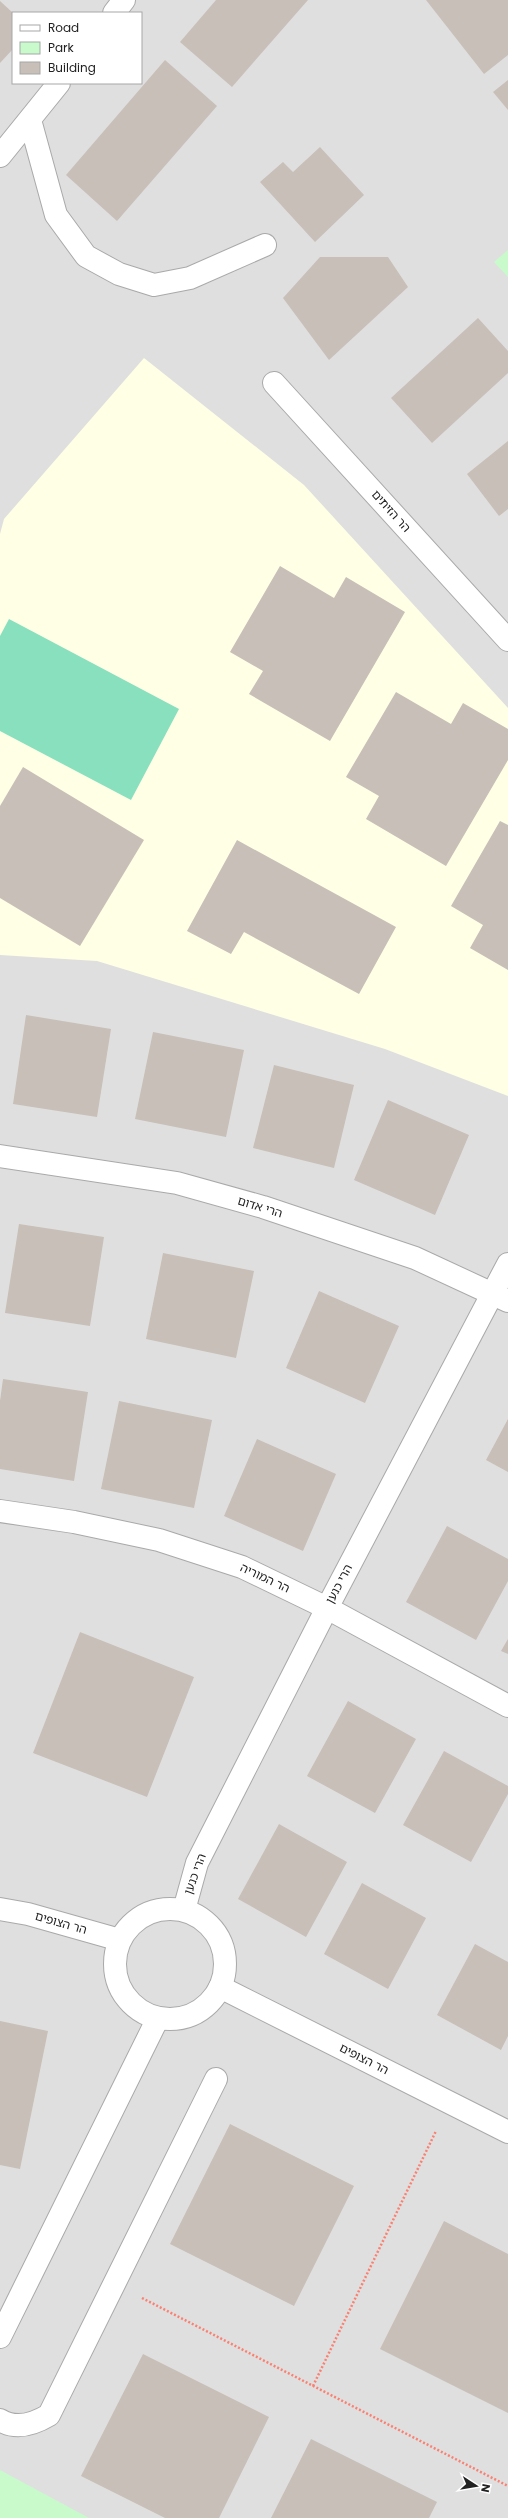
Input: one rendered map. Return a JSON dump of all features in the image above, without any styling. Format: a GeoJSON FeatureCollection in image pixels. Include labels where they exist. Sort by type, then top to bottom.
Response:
{"type":"FeatureCollection","features":[{"type":"Feature","properties":{"kind":"street"},"geometry":{"type":"LineString","coordinates":[[115,12],[124,0]]}},
{"type":"Feature","properties":{"kind":"street"},"geometry":{"type":"LineString","coordinates":[[0,156],[58,84]]}},
{"type":"Feature","properties":{"kind":"street"},"geometry":{"type":"LineString","coordinates":[[30,120],[56,215],[86,256],[119,274],[154,285],[190,278],[265,245]]}},
{"type":"Feature","properties":{"kind":"street","name":"הר הזיתים"},"geometry":{"type":"LineString","coordinates":[[274,383],[508,640]]}},
{"type":"Feature","properties":{"kind":"street","name":"הרי אדום"},"geometry":{"type":"LineString","coordinates":[[0,1156],[176,1183],[263,1207],[415,1258],[501,1297]]}},
{"type":"Feature","properties":{"kind":"street","name":"הרי כנען"},"geometry":{"type":"LineString","coordinates":[[184,1910],[197,1863],[327,1608],[501,1297],[508,1264]]}},
{"type":"Feature","properties":{"kind":"street","name":"הר המוריה"},"geometry":{"type":"LineString","coordinates":[[0,1511],[74,1522],[159,1540],[242,1567],[327,1608],[508,1706]]}},
{"type":"Feature","properties":{"kind":"street","name":"הר הצופים"},"geometry":{"type":"LineString","coordinates":[[0,1909],[28,1914],[120,1940]]}},
{"type":"Feature","properties":{"kind":"street"},"geometry":{"type":"LineString","coordinates":[[184,1910],[198,1916],[211,1926],[220,1940],[225,1955],[224,1972],[220,1987],[210,2002],[194,2013],[177,2019],[158,2018],[138,2008],[125,1995],[115,1968],[120,1940],[129,1928],[140,1918],[154,1911],[184,1910]]}},
{"type":"Feature","properties":{"kind":"street","name":"הר הצופים"},"geometry":{"type":"LineString","coordinates":[[220,1987],[508,2132]]}},
{"type":"Feature","properties":{"kind":"street"},"geometry":{"type":"LineString","coordinates":[[0,2337],[158,2018]]}},
{"type":"Feature","properties":{"kind":"street"},"geometry":{"type":"LineString","coordinates":[[0,2420],[8,2425],[34,2424],[49,2415],[216,2079]]}},
{"type":"Feature","properties":{"kind":"path"},"geometry":{"type":"LineString","coordinates":[[313,2386],[449,2102]]}},
{"type":"Feature","properties":{"kind":"path"},"geometry":{"type":"LineString","coordinates":[[114,2284],[508,2486]]}},
{"type":"Feature","properties":{"kind":"shaded area"},"geometry":{"type":"Polygon","coordinates":[[[0,0],[508,0],[508,2518],[0,2518],[0,0]]]}},
{"type":"Feature","properties":{"kind":"shaded area"},"geometry":{"type":"Polygon","coordinates":[[[144,358],[304,485],[508,708],[508,1096],[385,1049],[97,961],[0,955],[0,534],[4,519],[144,358]]]}},
{"type":"Feature","properties":{"kind":"green space"},"geometry":{"type":"Polygon","coordinates":[[[508,250],[508,277],[494,262],[508,250]]]}},
{"type":"Feature","properties":{"kind":"green space"},"geometry":{"type":"Polygon","coordinates":[[[9,619],[179,709],[131,800],[0,731],[0,636],[9,619]]]}},
{"type":"Feature","properties":{"kind":"green space"},"geometry":{"type":"Polygon","coordinates":[[[0,2470],[89,2518],[0,2518],[0,2470]]]}},
{"type":"Feature","properties":{"kind":"building"},"geometry":{"type":"Polygon","coordinates":[[[216,0],[308,0],[232,87],[180,42],[216,0]]]}},
{"type":"Feature","properties":{"kind":"building"},"geometry":{"type":"Polygon","coordinates":[[[426,0],[508,0],[508,55],[484,74],[426,0]]]}},
{"type":"Feature","properties":{"kind":"building"},"geometry":{"type":"Polygon","coordinates":[[[0,1],[12,12],[12,50],[0,63],[0,1]]]}},
{"type":"Feature","properties":{"kind":"building"},"geometry":{"type":"Polygon","coordinates":[[[165,60],[217,106],[117,221],[66,175],[165,60]]]}},
{"type":"Feature","properties":{"kind":"building"},"geometry":{"type":"Polygon","coordinates":[[[508,80],[508,110],[493,92],[508,80]]]}},
{"type":"Feature","properties":{"kind":"building"},"geometry":{"type":"Polygon","coordinates":[[[320,147],[364,195],[315,242],[260,182],[283,162],[293,172],[320,147]]]}},
{"type":"Feature","properties":{"kind":"building"},"geometry":{"type":"Polygon","coordinates":[[[320,257],[388,257],[408,287],[329,360],[283,298],[320,257]]]}},
{"type":"Feature","properties":{"kind":"building"},"geometry":{"type":"Polygon","coordinates":[[[478,318],[508,351],[508,373],[432,443],[391,398],[478,318]]]}},
{"type":"Feature","properties":{"kind":"building"},"geometry":{"type":"Polygon","coordinates":[[[508,441],[508,509],[499,516],[467,474],[508,441]]]}},
{"type":"Feature","properties":{"kind":"building"},"geometry":{"type":"Polygon","coordinates":[[[280,566],[334,598],[346,577],[405,612],[330,741],[249,694],[263,671],[230,652],[280,566]]]}},
{"type":"Feature","properties":{"kind":"building"},"geometry":{"type":"Polygon","coordinates":[[[396,692],[451,724],[463,703],[508,729],[508,760],[446,866],[366,819],[379,796],[346,777],[396,692]]]}},
{"type":"Feature","properties":{"kind":"building"},"geometry":{"type":"Polygon","coordinates":[[[23,767],[144,840],[80,946],[0,898],[0,806],[23,767]]]}},
{"type":"Feature","properties":{"kind":"building"},"geometry":{"type":"Polygon","coordinates":[[[500,821],[508,825],[508,970],[470,948],[483,925],[451,906],[500,821]]]}},
{"type":"Feature","properties":{"kind":"building"},"geometry":{"type":"Polygon","coordinates":[[[237,840],[396,927],[359,994],[244,932],[231,954],[187,931],[237,840]]]}},
{"type":"Feature","properties":{"kind":"building"},"geometry":{"type":"Polygon","coordinates":[[[26,1015],[111,1029],[97,1117],[13,1104],[26,1015]]]}},
{"type":"Feature","properties":{"kind":"building"},"geometry":{"type":"Polygon","coordinates":[[[153,1032],[244,1050],[226,1137],[135,1119],[153,1032]]]}},
{"type":"Feature","properties":{"kind":"building"},"geometry":{"type":"Polygon","coordinates":[[[274,1065],[354,1085],[334,1168],[253,1148],[274,1065]]]}},
{"type":"Feature","properties":{"kind":"building"},"geometry":{"type":"Polygon","coordinates":[[[388,1100],[469,1135],[435,1215],[354,1180],[388,1100]]]}},
{"type":"Feature","properties":{"kind":"building"},"geometry":{"type":"Polygon","coordinates":[[[19,1224],[104,1237],[90,1326],[5,1313],[19,1224]]]}},
{"type":"Feature","properties":{"kind":"building"},"geometry":{"type":"Polygon","coordinates":[[[163,1253],[254,1271],[236,1358],[146,1339],[163,1253]]]}},
{"type":"Feature","properties":{"kind":"building"},"geometry":{"type":"Polygon","coordinates":[[[319,1291],[399,1326],[365,1403],[286,1368],[319,1291]]]}},
{"type":"Feature","properties":{"kind":"building"},"geometry":{"type":"Polygon","coordinates":[[[3,1379],[88,1392],[74,1481],[0,1469],[0,1401],[3,1379]]]}},
{"type":"Feature","properties":{"kind":"building"},"geometry":{"type":"Polygon","coordinates":[[[119,1401],[212,1420],[194,1508],[101,1489],[119,1401]]]}},
{"type":"Feature","properties":{"kind":"building"},"geometry":{"type":"Polygon","coordinates":[[[508,1419],[508,1472],[486,1460],[508,1419]]]}},
{"type":"Feature","properties":{"kind":"building"},"geometry":{"type":"Polygon","coordinates":[[[257,1439],[336,1474],[303,1551],[224,1516],[257,1439]]]}},
{"type":"Feature","properties":{"kind":"building"},"geometry":{"type":"Polygon","coordinates":[[[447,1526],[508,1559],[508,1581],[476,1640],[406,1602],[447,1526]]]}},
{"type":"Feature","properties":{"kind":"building"},"geometry":{"type":"Polygon","coordinates":[[[80,1632],[194,1677],[147,1797],[33,1753],[80,1632]]]}},
{"type":"Feature","properties":{"kind":"building"},"geometry":{"type":"Polygon","coordinates":[[[508,1639],[508,1654],[501,1651],[508,1639]]]}},
{"type":"Feature","properties":{"kind":"building"},"geometry":{"type":"Polygon","coordinates":[[[348,1701],[416,1739],[375,1813],[307,1776],[348,1701]]]}},
{"type":"Feature","properties":{"kind":"building"},"geometry":{"type":"Polygon","coordinates":[[[444,1751],[508,1786],[508,1794],[471,1862],[403,1825],[444,1751]]]}},
{"type":"Feature","properties":{"kind":"building"},"geometry":{"type":"Polygon","coordinates":[[[279,1824],[347,1862],[306,1937],[238,1899],[279,1824]]]}},
{"type":"Feature","properties":{"kind":"building"},"geometry":{"type":"Polygon","coordinates":[[[362,1883],[426,1918],[388,1989],[324,1954],[362,1883]]]}},
{"type":"Feature","properties":{"kind":"building"},"geometry":{"type":"Polygon","coordinates":[[[475,1944],[508,1962],[508,2036],[501,2050],[437,2015],[475,1944]]]}},
{"type":"Feature","properties":{"kind":"building"},"geometry":{"type":"Polygon","coordinates":[[[0,2021],[48,2031],[20,2169],[0,2165],[0,2021]]]}},
{"type":"Feature","properties":{"kind":"building"},"geometry":{"type":"Polygon","coordinates":[[[230,2124],[354,2186],[294,2306],[170,2244],[230,2124]]]}},
{"type":"Feature","properties":{"kind":"building"},"geometry":{"type":"Polygon","coordinates":[[[444,2221],[508,2254],[508,2413],[380,2349],[444,2221]]]}},
{"type":"Feature","properties":{"kind":"building"},"geometry":{"type":"Polygon","coordinates":[[[143,2354],[269,2417],[219,2518],[165,2518],[81,2476],[143,2354]]]}},
{"type":"Feature","properties":{"kind":"building"},"geometry":{"type":"Polygon","coordinates":[[[311,2439],[437,2502],[429,2518],[271,2518],[311,2439]]]}}]}
